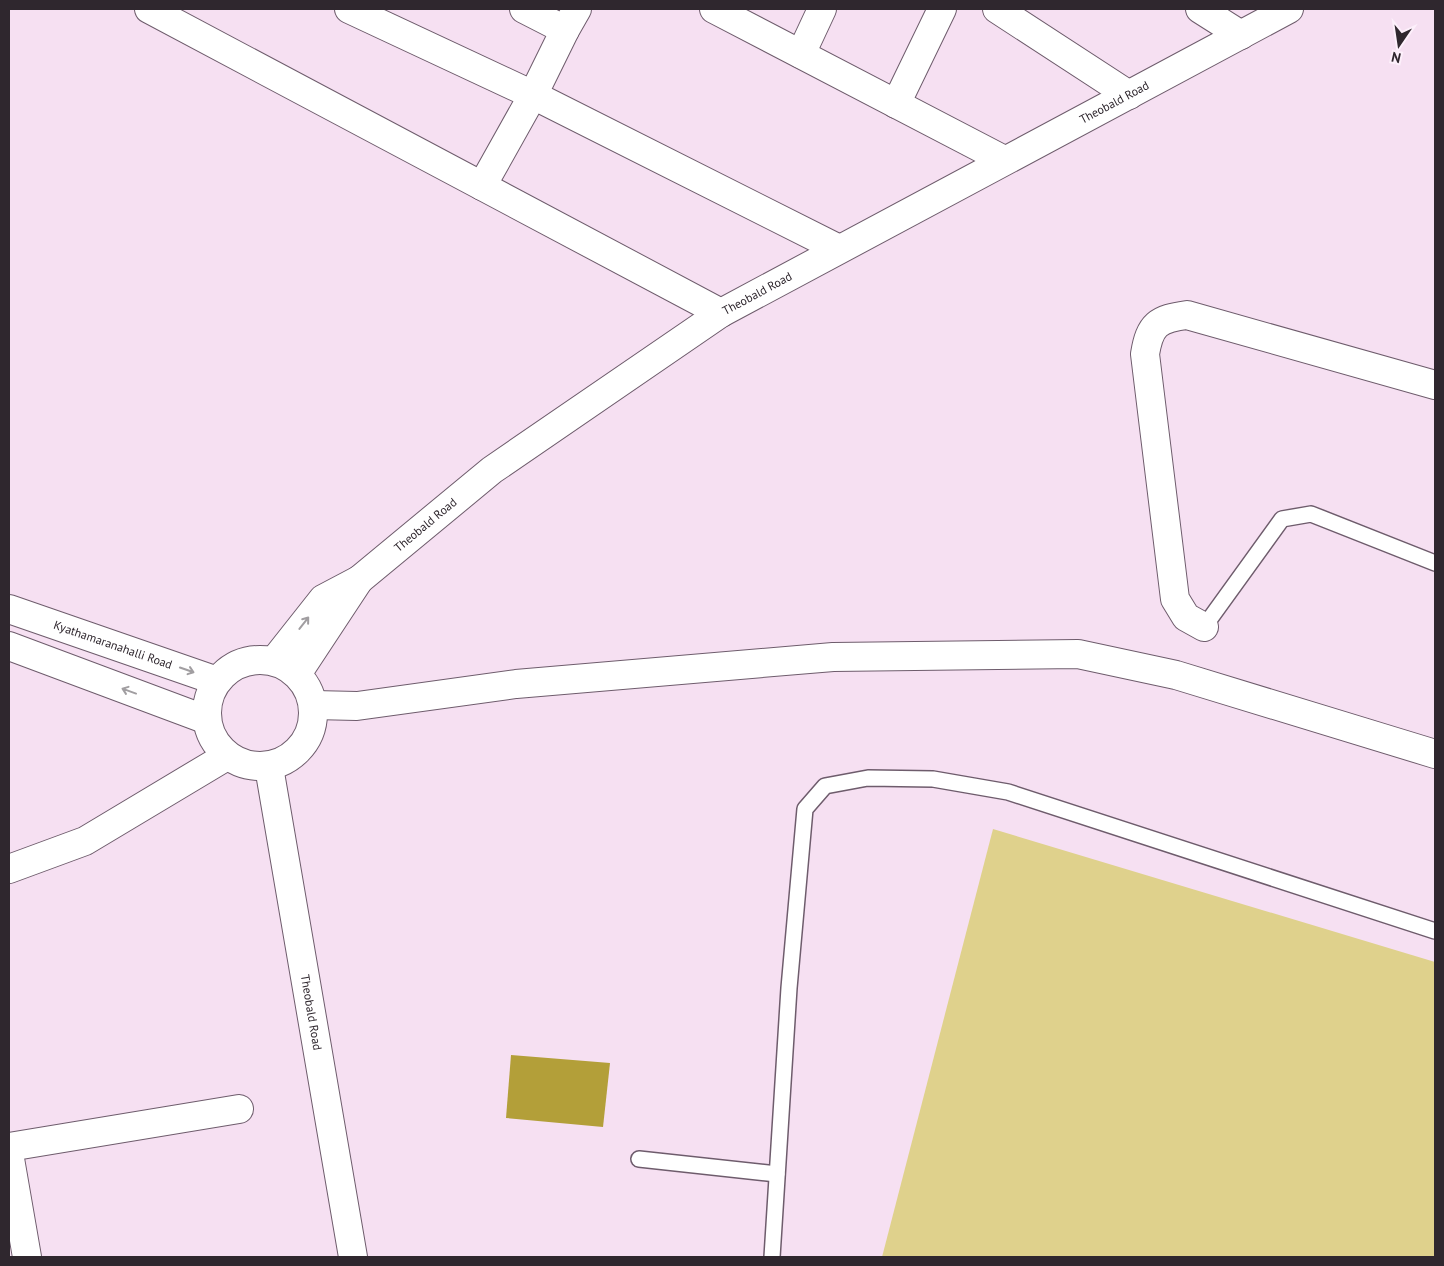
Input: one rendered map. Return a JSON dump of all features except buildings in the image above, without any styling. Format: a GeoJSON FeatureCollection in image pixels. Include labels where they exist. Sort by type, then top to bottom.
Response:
{"type":"FeatureCollection","features":[{"type":"Feature","properties":{"kind":"street"},"geometry":{"type":"LineString","coordinates":[[149,9],[721,313]]}},
{"type":"Feature","properties":{"kind":"street"},"geometry":{"type":"LineString","coordinates":[[349,9],[533,95],[840,249]]}},
{"type":"Feature","properties":{"kind":"street"},"geometry":{"type":"LineString","coordinates":[[482,186],[533,95],[571,19],[524,9]]}},
{"type":"Feature","properties":{"kind":"street"},"geometry":{"type":"LineString","coordinates":[[714,9],[1004,160]]}},
{"type":"Feature","properties":{"kind":"street"},"geometry":{"type":"LineString","coordinates":[[801,54],[822,9]]}},
{"type":"Feature","properties":{"kind":"street"},"geometry":{"type":"LineString","coordinates":[[896,104],[942,9]]}},
{"type":"Feature","properties":{"kind":"street"},"geometry":{"type":"LineString","coordinates":[[997,9],[1129,95]]}},
{"type":"Feature","properties":{"kind":"street"},"geometry":{"type":"LineString","coordinates":[[1200,9],[1241,34]]}},
{"type":"Feature","properties":{"kind":"street","name":"Theobald Road"},"geometry":{"type":"LineString","coordinates":[[297,674],[359,580],[492,470],[721,313],[1289,9]]}},
{"type":"Feature","properties":{"kind":"street"},"geometry":{"type":"LineString","coordinates":[[1204,627],[1186,617],[1175,599],[1145,354],[1148,334],[1165,318],[1187,315],[1435,385]]}},
{"type":"Feature","properties":{"kind":"street"},"geometry":{"type":"LineString","coordinates":[[274,661],[323,598],[359,580]]}},
{"type":"Feature","properties":{"kind":"street","name":"Kyathamaranahalli Road"},"geometry":{"type":"LineString","coordinates":[[12,609],[217,681]]}},
{"type":"Feature","properties":{"kind":"street"},"geometry":{"type":"LineString","coordinates":[[9,646],[207,720]]}},
{"type":"Feature","properties":{"kind":"street"},"geometry":{"type":"LineString","coordinates":[[314,705],[357,706],[516,684],[833,657],[1078,654],[1176,675],[1435,754]]}},
{"type":"Feature","properties":{"kind":"street"},"geometry":{"type":"LineString","coordinates":[[253,660],[274,661],[297,674],[306,686],[314,705],[313,726],[304,745],[289,759],[268,767],[247,765],[227,756],[214,740],[207,720],[208,699],[217,681],[233,667],[253,660]]}},
{"type":"Feature","properties":{"kind":"street"},"geometry":{"type":"LineString","coordinates":[[9,869],[85,841],[227,756]]}},
{"type":"Feature","properties":{"kind":"street","name":"Theobald Road"},"geometry":{"type":"LineString","coordinates":[[268,767],[353,1257]]}},
{"type":"Feature","properties":{"kind":"street"},"geometry":{"type":"LineString","coordinates":[[9,1147],[239,1108]]}},
{"type":"Feature","properties":{"kind":"street"},"geometry":{"type":"LineString","coordinates":[[9,1153],[27,1257]]}},
{"type":"Feature","properties":{"kind":"lane"},"geometry":{"type":"LineString","coordinates":[[1204,627],[1282,519],[1311,514],[1435,563]]}},
{"type":"Feature","properties":{"kind":"lane"},"geometry":{"type":"LineString","coordinates":[[772,1257],[789,988],[805,809],[825,786],[868,778],[933,779],[1008,792],[1435,931]]}},
{"type":"Feature","properties":{"kind":"lane"},"geometry":{"type":"LineString","coordinates":[[639,1159],[777,1174]]}},
{"type":"Feature","properties":{"kind":"shaded area"},"geometry":{"type":"Polygon","coordinates":[[[993,829],[1435,962],[1435,1257],[882,1257],[993,829]]]}},
{"type":"Feature","properties":{"kind":"shaded area"},"geometry":{"type":"Polygon","coordinates":[[[511,1055],[610,1063],[603,1127],[506,1118],[511,1055]]]}}]}
